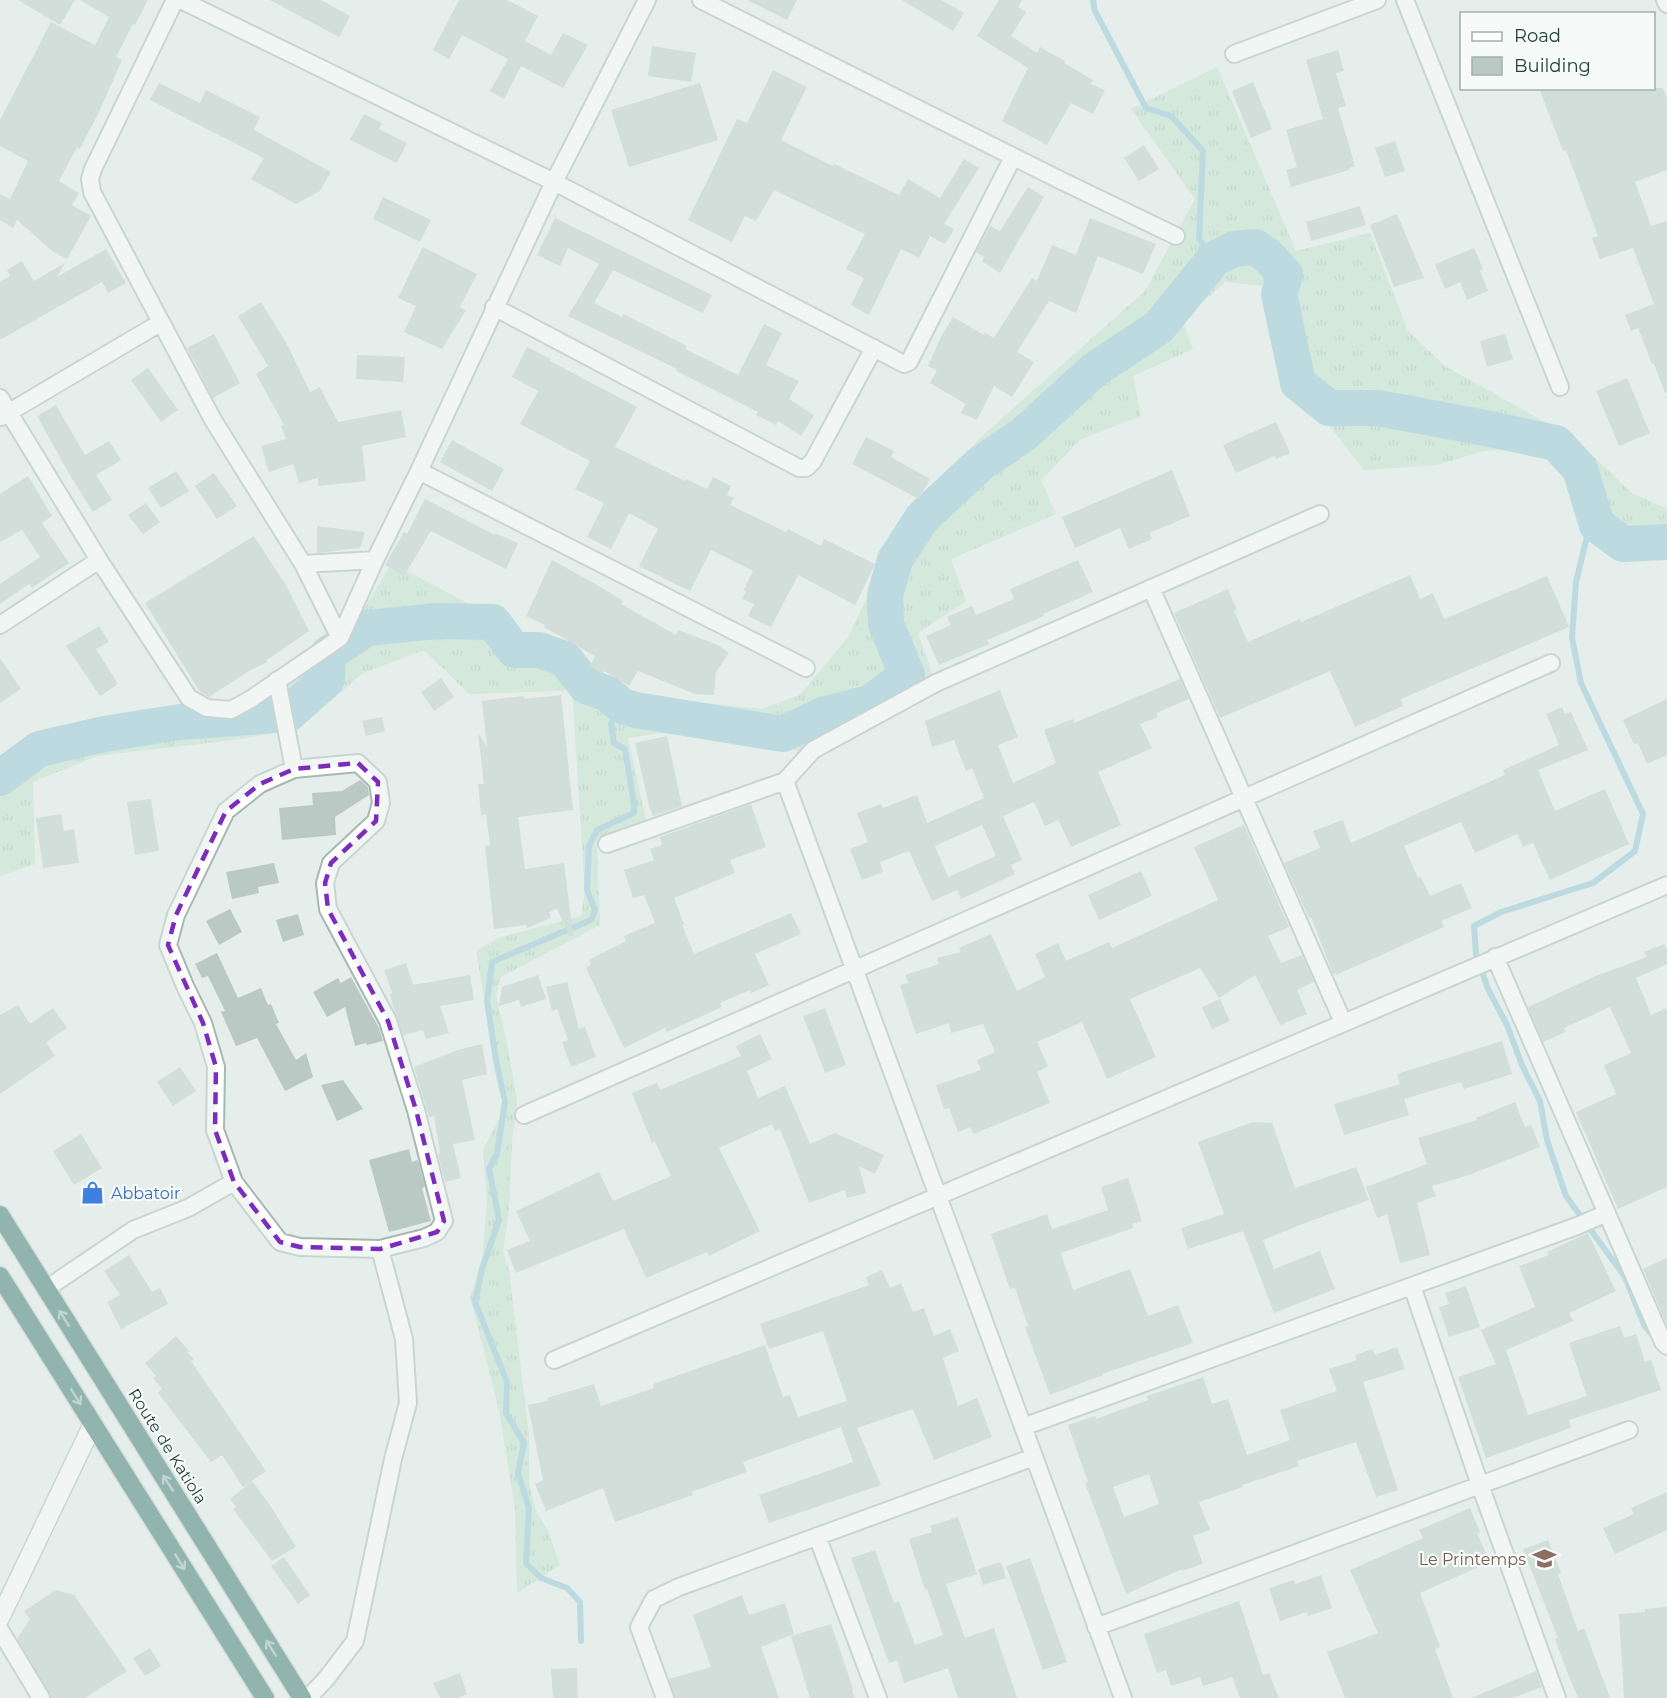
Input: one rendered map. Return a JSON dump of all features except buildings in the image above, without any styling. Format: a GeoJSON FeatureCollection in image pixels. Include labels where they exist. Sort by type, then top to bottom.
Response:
{"type":"FeatureCollection","features":[{"type":"Feature","properties":{"kind":"highway","name":"Route de Katiola"},"geometry":{"type":"LineString","coordinates":[[0,1215],[302,1698]]}},
{"type":"Feature","properties":{"kind":"highway"},"geometry":{"type":"LineString","coordinates":[[0,1276],[265,1698]]}},
{"type":"Feature","properties":{"kind":"street"},"geometry":{"type":"LineString","coordinates":[[175,0],[93,169],[90,179],[92,192],[213,420],[303,564],[340,638]]}},
{"type":"Feature","properties":{"kind":"street"},"geometry":{"type":"LineString","coordinates":[[181,0],[554,182],[904,364],[909,362],[1013,157]]}},
{"type":"Feature","properties":{"kind":"street"},"geometry":{"type":"LineString","coordinates":[[160,323],[3,409],[189,698],[207,708],[231,710],[251,699],[340,638],[554,182],[647,0]]}},
{"type":"Feature","properties":{"kind":"street"},"geometry":{"type":"LineString","coordinates":[[701,0],[1176,236]]}},
{"type":"Feature","properties":{"kind":"street"},"geometry":{"type":"LineString","coordinates":[[1234,54],[1377,0]]}},
{"type":"Feature","properties":{"kind":"street"},"geometry":{"type":"LineString","coordinates":[[1405,0],[1560,387]]}},
{"type":"Feature","properties":{"kind":"street"},"geometry":{"type":"LineString","coordinates":[[494,307],[799,468],[806,468],[813,461],[874,348]]}},
{"type":"Feature","properties":{"kind":"street"},"geometry":{"type":"LineString","coordinates":[[419,471],[806,668]]}},
{"type":"Feature","properties":{"kind":"street"},"geometry":{"type":"LineString","coordinates":[[608,844],[785,781],[813,750],[936,683],[1320,514]]}},
{"type":"Feature","properties":{"kind":"street"},"geometry":{"type":"LineString","coordinates":[[0,625],[99,560]]}},
{"type":"Feature","properties":{"kind":"street"},"geometry":{"type":"LineString","coordinates":[[303,564],[375,560]]}},
{"type":"Feature","properties":{"kind":"street"},"geometry":{"type":"LineString","coordinates":[[1151,588],[1344,1022]]}},
{"type":"Feature","properties":{"kind":"street"},"geometry":{"type":"LineString","coordinates":[[524,1115],[1551,663]]}},
{"type":"Feature","properties":{"kind":"street"},"geometry":{"type":"LineString","coordinates":[[277,680],[294,769]]}},
{"type":"Feature","properties":{"kind":"street"},"geometry":{"type":"LineString","coordinates":[[358,763],[378,782],[381,803],[376,821],[331,863],[325,883],[328,909],[388,1021],[416,1110],[444,1221],[438,1232],[424,1238],[380,1249],[300,1247],[280,1242],[234,1182],[215,1130],[216,1067],[203,1023],[168,945],[176,915],[226,811],[260,784],[294,769],[358,763]]}},
{"type":"Feature","properties":{"kind":"street"},"geometry":{"type":"LineString","coordinates":[[785,781],[1123,1698]]}},
{"type":"Feature","properties":{"kind":"street"},"geometry":{"type":"LineString","coordinates":[[554,1360],[1667,885]]}},
{"type":"Feature","properties":{"kind":"street"},"geometry":{"type":"LineString","coordinates":[[1495,957],[1603,1215],[1663,1342],[1667,1346]]}},
{"type":"Feature","properties":{"kind":"street"},"geometry":{"type":"LineString","coordinates":[[46,1289],[133,1230],[188,1208],[234,1182]]}},
{"type":"Feature","properties":{"kind":"street"},"geometry":{"type":"LineString","coordinates":[[1023,1427],[1603,1215]]}},
{"type":"Feature","properties":{"kind":"street"},"geometry":{"type":"LineString","coordinates":[[308,1698],[326,1679],[355,1641],[393,1459],[408,1403],[404,1339],[380,1249]]}},
{"type":"Feature","properties":{"kind":"street"},"geometry":{"type":"LineString","coordinates":[[1412,1286],[1480,1485],[1557,1698]]}},
{"type":"Feature","properties":{"kind":"street"},"geometry":{"type":"LineString","coordinates":[[0,1618],[93,1424]]}},
{"type":"Feature","properties":{"kind":"street"},"geometry":{"type":"LineString","coordinates":[[1096,1627],[1629,1430]]}},
{"type":"Feature","properties":{"kind":"street"},"geometry":{"type":"LineString","coordinates":[[665,1698],[639,1627],[654,1599],[679,1587],[1034,1457]]}},
{"type":"Feature","properties":{"kind":"street"},"geometry":{"type":"LineString","coordinates":[[817,1536],[878,1698]]}},
{"type":"Feature","properties":{"kind":"street"},"geometry":{"type":"LineString","coordinates":[[0,1630],[41,1698]]}},
{"type":"Feature","properties":{"kind":"highlighted area"},"geometry":{"type":"Polygon","coordinates":[[[358,763],[378,782],[376,821],[331,863],[325,883],[328,909],[388,1021],[416,1110],[444,1221],[437,1232],[380,1249],[300,1247],[280,1242],[234,1182],[215,1130],[216,1067],[203,1023],[168,945],[176,915],[226,811],[260,784],[294,769],[358,763]]]}},
{"type":"Feature","properties":{"kind":"green space"},"geometry":{"type":"Polygon","coordinates":[[[1217,67],[1296,251],[1370,233],[1408,331],[1445,366],[1575,439],[1632,493],[1667,509],[1667,554],[1654,555],[1630,537],[1599,501],[1557,463],[1525,448],[1483,451],[1437,465],[1364,470],[1315,408],[1291,372],[1277,307],[1263,286],[1225,282],[1182,321],[1193,349],[1133,376],[1141,416],[1081,439],[1041,480],[1056,514],[951,559],[966,601],[918,633],[934,679],[800,751],[669,732],[628,738],[646,820],[597,847],[600,925],[501,977],[496,995],[517,1101],[512,1141],[509,1212],[503,1251],[509,1271],[529,1435],[529,1482],[535,1509],[548,1531],[560,1565],[517,1593],[515,1508],[499,1410],[470,1297],[482,1260],[487,1202],[483,1150],[504,1110],[476,951],[498,938],[581,916],[585,892],[572,689],[469,694],[424,650],[363,673],[300,728],[242,739],[97,756],[33,782],[35,864],[0,876],[0,766],[78,726],[246,711],[338,651],[392,563],[643,696],[761,709],[800,695],[848,637],[907,516],[981,437],[1145,291],[1195,199],[1131,109],[1217,67]]]}},
{"type":"Feature","properties":{"kind":"waterway"},"geometry":{"type":"LineString","coordinates":[[1093,0],[1095,11],[1146,108],[1171,116],[1203,151],[1199,239],[1214,259]]}},
{"type":"Feature","properties":{"kind":"waterway"},"geometry":{"type":"LineString","coordinates":[[0,778],[39,749],[104,734],[180,722],[288,714],[327,679],[328,654],[367,628],[436,621],[493,622],[514,650],[539,650],[565,659],[586,686],[608,694],[622,706],[636,710],[783,734],[825,714],[870,703],[907,675],[886,624],[885,595],[895,560],[922,518],[980,464],[1024,434],[1094,370],[1159,327],[1214,259],[1234,249],[1255,247],[1269,257],[1285,275],[1279,294],[1298,383],[1329,408],[1378,408],[1556,443],[1580,469],[1597,525],[1623,544],[1667,542]]}},
{"type":"Feature","properties":{"kind":"waterway"},"geometry":{"type":"LineString","coordinates":[[1593,512],[1576,582],[1572,638],[1581,683],[1643,814],[1635,851],[1593,883],[1501,912],[1474,926],[1476,954],[1488,989],[1507,1025],[1522,1065],[1540,1101],[1547,1140],[1566,1196],[1625,1277],[1644,1325],[1653,1336]]}},
{"type":"Feature","properties":{"kind":"waterway"},"geometry":{"type":"LineString","coordinates":[[581,1641],[580,1602],[567,1588],[541,1578],[526,1563],[529,1508],[518,1473],[524,1443],[506,1413],[507,1382],[475,1302],[482,1269],[499,1220],[489,1169],[497,1154],[505,1101],[487,1001],[492,962],[591,920],[595,910],[587,890],[589,846],[597,830],[634,813],[625,749],[614,743],[611,724],[622,706]]}},
{"type":"Feature","properties":{"kind":"place","name":"Abbatoir"},"geometry":{"type":"Point","coordinates":[93,1193]}},
{"type":"Feature","properties":{"kind":"place","name":"Le Printemps"},"geometry":{"type":"Point","coordinates":[1544,1559]}}]}
